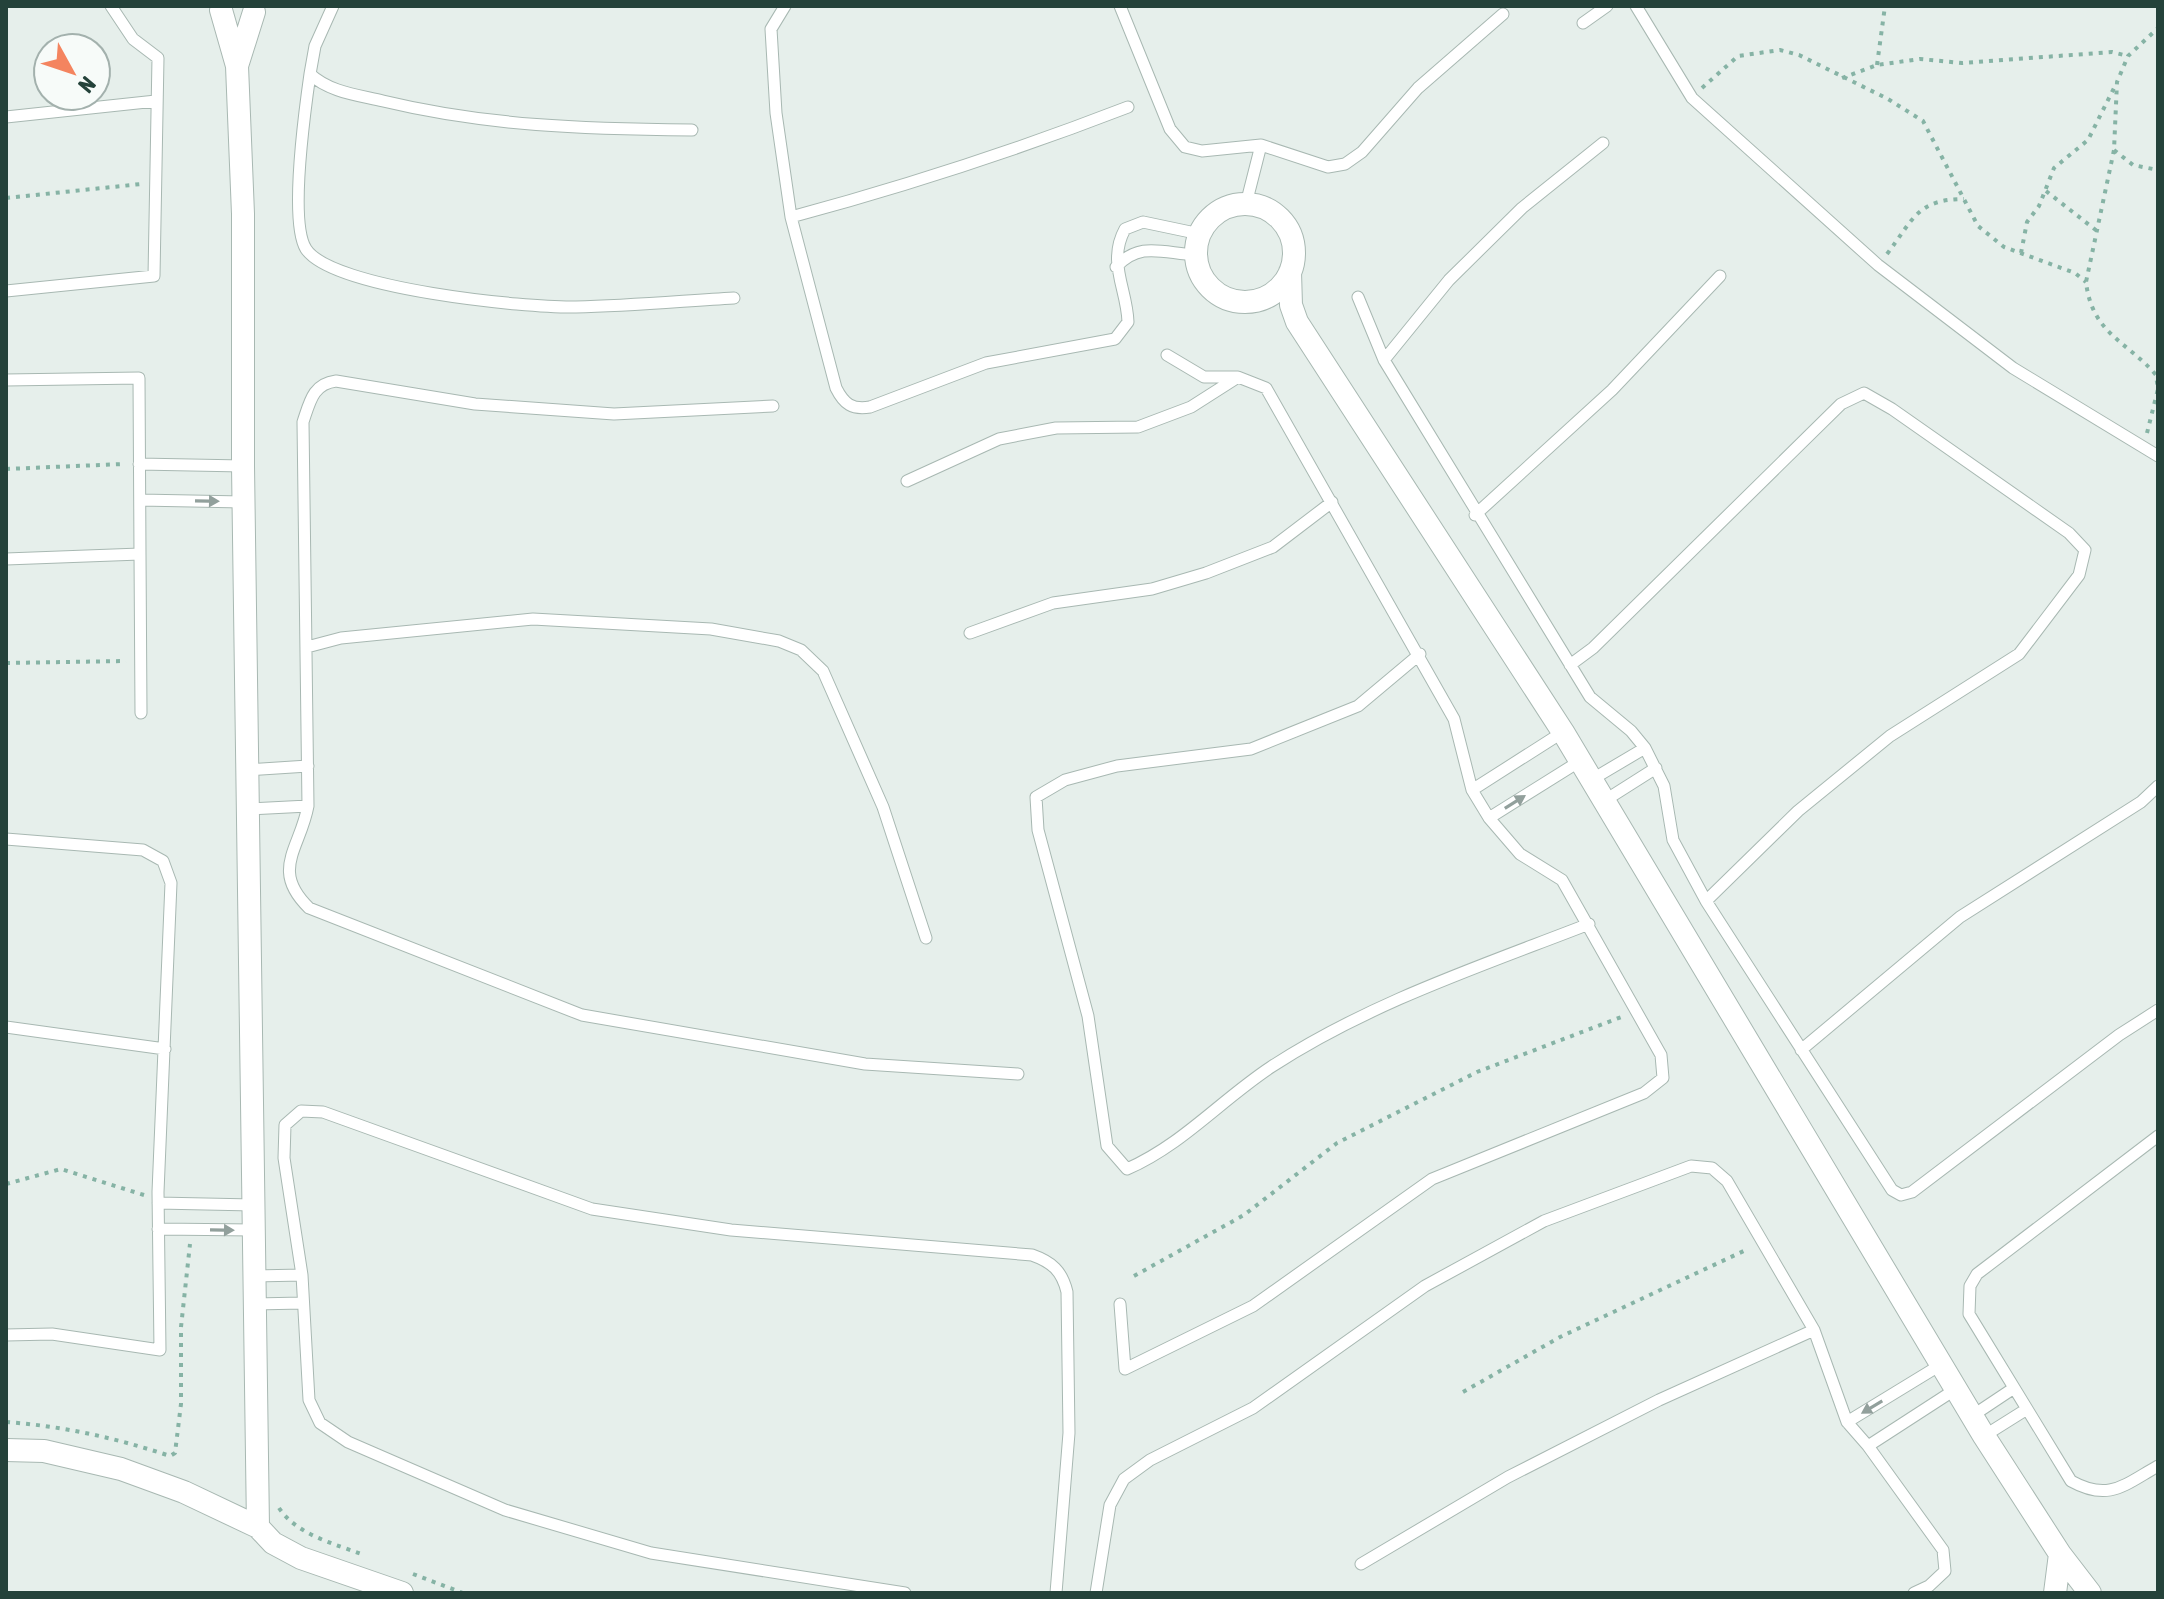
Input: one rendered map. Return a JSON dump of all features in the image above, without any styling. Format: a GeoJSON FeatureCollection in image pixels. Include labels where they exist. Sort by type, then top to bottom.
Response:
{"type":"FeatureCollection","features":[{"type":"Feature","properties":{"kind":"street"},"geometry":{"type":"LineString","coordinates":[[218,8],[238,14],[260,9]]}},
{"type":"Feature","properties":{"kind":"street"},"geometry":{"type":"LineString","coordinates":[[218,8],[237,66],[243,214],[243,502],[258,1527]]}},
{"type":"Feature","properties":{"kind":"street"},"geometry":{"type":"LineString","coordinates":[[237,66],[260,9]]}},
{"type":"Feature","properties":{"kind":"street"},"geometry":{"type":"LineString","coordinates":[[1297,322],[1275,308],[1233,301],[1210,288],[1200,273],[1198,245],[1218,212],[1246,204],[1269,210],[1286,226],[1294,248],[1290,272],[1291,305],[1297,322],[1563,732],[1984,1436],[2060,1554],[2090,1593]]}},
{"type":"Feature","properties":{"kind":"street"},"geometry":{"type":"LineString","coordinates":[[1252,302],[1275,292],[1290,272]]}},
{"type":"Feature","properties":{"kind":"street"},"geometry":{"type":"LineString","coordinates":[[6,1450],[44,1451],[121,1469],[184,1492],[258,1527],[273,1543],[301,1558],[405,1582]]}},
{"type":"Feature","properties":{"kind":"street"},"geometry":{"type":"LineString","coordinates":[[2055,1593],[2060,1554]]}},
{"type":"Feature","properties":{"kind":"lane"},"geometry":{"type":"LineString","coordinates":[[6,291],[154,276],[158,58],[133,39],[111,6]]}},
{"type":"Feature","properties":{"kind":"lane"},"geometry":{"type":"LineString","coordinates":[[333,6],[315,46],[303,120],[299,233],[307,252],[332,268],[400,289],[572,307],[734,298]]}},
{"type":"Feature","properties":{"kind":"lane"},"geometry":{"type":"LineString","coordinates":[[785,6],[771,29],[776,113],[791,217],[836,388],[842,400],[860,409],[986,363],[1115,339],[1128,322],[1116,267],[1121,238],[1134,224],[1153,223],[1198,245]]}},
{"type":"Feature","properties":{"kind":"lane"},"geometry":{"type":"LineString","coordinates":[[1120,6],[1177,140],[1185,147],[1202,151],[1261,145],[1285,151],[1310,164],[1328,167],[1345,164],[1362,152],[1418,88],[1503,14]]}},
{"type":"Feature","properties":{"kind":"lane"},"geometry":{"type":"LineString","coordinates":[[1583,23],[1607,6]]}},
{"type":"Feature","properties":{"kind":"lane"},"geometry":{"type":"LineString","coordinates":[[1636,6],[1692,98],[1878,265],[2013,368],[2158,456]]}},
{"type":"Feature","properties":{"kind":"lane"},"geometry":{"type":"LineString","coordinates":[[310,74],[318,82],[339,91],[422,110],[553,128],[692,130]]}},
{"type":"Feature","properties":{"kind":"lane"},"geometry":{"type":"LineString","coordinates":[[6,117],[156,101]]}},
{"type":"Feature","properties":{"kind":"lane"},"geometry":{"type":"LineString","coordinates":[[791,217],[990,159],[1128,107]]}},
{"type":"Feature","properties":{"kind":"lane"},"geometry":{"type":"LineString","coordinates":[[1384,360],[1470,259],[1522,208],[1603,143]]}},
{"type":"Feature","properties":{"kind":"lane"},"geometry":{"type":"LineString","coordinates":[[1246,204],[1261,145]]}},
{"type":"Feature","properties":{"kind":"lane"},"geometry":{"type":"LineString","coordinates":[[1116,267],[1128,254],[1139,250],[1198,245]]}},
{"type":"Feature","properties":{"kind":"lane"},"geometry":{"type":"LineString","coordinates":[[1475,515],[1612,390],[1720,276]]}},
{"type":"Feature","properties":{"kind":"lane"},"geometry":{"type":"LineString","coordinates":[[1358,297],[1384,360],[1475,515],[1590,697],[1631,731],[1645,748],[1669,803],[1673,840],[1706,901],[1882,1179],[1901,1195],[1912,1192],[2119,1035],[2158,1010]]}},
{"type":"Feature","properties":{"kind":"lane"},"geometry":{"type":"LineString","coordinates":[[1120,1304],[1125,1369],[1253,1306],[1432,1179],[1644,1093],[1663,1078],[1661,1055],[1562,880],[1520,854],[1489,818],[1472,790],[1454,719],[1420,654],[1266,388],[1238,377],[1204,377],[1167,355]]}},
{"type":"Feature","properties":{"kind":"lane"},"geometry":{"type":"LineString","coordinates":[[907,481],[999,439],[1056,428],[1138,427],[1191,407],[1238,377]]}},
{"type":"Feature","properties":{"kind":"lane"},"geometry":{"type":"LineString","coordinates":[[6,380],[139,378],[141,713]]}},
{"type":"Feature","properties":{"kind":"lane"},"geometry":{"type":"LineString","coordinates":[[773,406],[614,414],[475,404],[336,381],[323,383],[313,394],[303,422],[308,806],[303,832],[288,859],[296,895],[309,908],[582,1015],[865,1064],[1018,1074]]}},
{"type":"Feature","properties":{"kind":"lane"},"geometry":{"type":"LineString","coordinates":[[1570,665],[1593,648],[1841,404],[1864,393],[2069,533],[2085,550],[2079,575],[2019,654],[1890,736],[1798,811],[1706,901]]}},
{"type":"Feature","properties":{"kind":"lane"},"geometry":{"type":"LineString","coordinates":[[139,464],[243,466]]}},
{"type":"Feature","properties":{"kind":"lane"},"geometry":{"type":"LineString","coordinates":[[140,500],[243,502]]}},
{"type":"Feature","properties":{"kind":"lane"},"geometry":{"type":"LineString","coordinates":[[970,633],[1053,603],[1152,589],[1206,573],[1273,547],[1332,502]]}},
{"type":"Feature","properties":{"kind":"lane"},"geometry":{"type":"LineString","coordinates":[[6,559],[140,554]]}},
{"type":"Feature","properties":{"kind":"lane"},"geometry":{"type":"LineString","coordinates":[[307,647],[341,638],[533,619],[711,629],[779,641],[801,650],[823,671],[883,807],[926,938]]}},
{"type":"Feature","properties":{"kind":"lane"},"geometry":{"type":"LineString","coordinates":[[1420,654],[1358,706],[1251,749],[1117,766],[1065,780],[1036,797],[1038,830],[1088,1016],[1107,1146],[1127,1169],[1159,1155],[1270,1068],[1373,1010],[1589,924]]}},
{"type":"Feature","properties":{"kind":"lane"},"geometry":{"type":"LineString","coordinates":[[1472,790],[1563,732]]}},
{"type":"Feature","properties":{"kind":"lane"},"geometry":{"type":"LineString","coordinates":[[1489,818],[1586,771],[1645,748]]}},
{"type":"Feature","properties":{"kind":"lane"},"geometry":{"type":"LineString","coordinates":[[247,770],[308,766]]}},
{"type":"Feature","properties":{"kind":"lane"},"geometry":{"type":"LineString","coordinates":[[1603,801],[1656,768]]}},
{"type":"Feature","properties":{"kind":"lane"},"geometry":{"type":"LineString","coordinates":[[1801,1050],[1960,917],[2141,802],[2158,786]]}},
{"type":"Feature","properties":{"kind":"lane"},"geometry":{"type":"LineString","coordinates":[[247,809],[308,806]]}},
{"type":"Feature","properties":{"kind":"lane"},"geometry":{"type":"LineString","coordinates":[[6,839],[143,850],[163,861],[171,883],[158,1197],[160,1350],[52,1334],[6,1335]]}},
{"type":"Feature","properties":{"kind":"lane"},"geometry":{"type":"LineString","coordinates":[[6,1027],[165,1049]]}},
{"type":"Feature","properties":{"kind":"lane"},"geometry":{"type":"LineString","coordinates":[[905,1593],[651,1553],[505,1510],[348,1442],[320,1423],[309,1400],[302,1275],[284,1158],[285,1125],[301,1111],[323,1112],[592,1209],[731,1230],[1032,1255],[1048,1261],[1059,1271],[1067,1292],[1069,1433],[1056,1593]]}},
{"type":"Feature","properties":{"kind":"lane"},"geometry":{"type":"LineString","coordinates":[[2158,1136],[1977,1274],[1970,1286],[1969,1314],[2071,1481],[2091,1492],[2112,1492],[2158,1466]]}},
{"type":"Feature","properties":{"kind":"lane"},"geometry":{"type":"LineString","coordinates":[[1096,1593],[1110,1505],[1124,1479],[1150,1460],[1253,1408],[1425,1286],[1544,1221],[1691,1166],[1712,1168],[1727,1181],[1814,1330],[1847,1422],[1943,1550],[1945,1571],[1929,1586],[1914,1593]]}},
{"type":"Feature","properties":{"kind":"lane"},"geometry":{"type":"LineString","coordinates":[[158,1197],[253,1205]]}},
{"type":"Feature","properties":{"kind":"lane"},"geometry":{"type":"LineString","coordinates":[[158,1229],[254,1230]]}},
{"type":"Feature","properties":{"kind":"lane"},"geometry":{"type":"LineString","coordinates":[[254,1276],[302,1275]]}},
{"type":"Feature","properties":{"kind":"lane"},"geometry":{"type":"LineString","coordinates":[[255,1304],[302,1303]]}},
{"type":"Feature","properties":{"kind":"lane"},"geometry":{"type":"LineString","coordinates":[[1361,1564],[1508,1477],[1631,1414],[1814,1330]]}},
{"type":"Feature","properties":{"kind":"lane"},"geometry":{"type":"LineString","coordinates":[[1847,1422],[1942,1364]]}},
{"type":"Feature","properties":{"kind":"lane"},"geometry":{"type":"LineString","coordinates":[[1972,1416],[2014,1388]]}},
{"type":"Feature","properties":{"kind":"lane"},"geometry":{"type":"LineString","coordinates":[[1868,1446],[1956,1389]]}},
{"type":"Feature","properties":{"kind":"lane"},"geometry":{"type":"LineString","coordinates":[[1984,1436],[2027,1409]]}},
{"type":"Feature","properties":{"kind":"path"},"geometry":{"type":"LineString","coordinates":[[1877,65],[1885,6]]}},
{"type":"Feature","properties":{"kind":"path"},"geometry":{"type":"LineString","coordinates":[[2021,253],[2027,222],[2046,191],[2054,168],[2088,140],[2128,56],[2158,28]]}},
{"type":"Feature","properties":{"kind":"path"},"geometry":{"type":"LineString","coordinates":[[1692,98],[1738,56],[1780,50],[1799,55],[1911,111],[1923,121],[1978,226],[2004,247],[2075,273],[2086,282]]}},
{"type":"Feature","properties":{"kind":"path"},"geometry":{"type":"LineString","coordinates":[[1841,78],[1877,65],[1920,59],[1962,63],[2112,52],[2128,56]]}},
{"type":"Feature","properties":{"kind":"path"},"geometry":{"type":"LineString","coordinates":[[2117,82],[2114,150],[2086,282],[2088,299],[2104,330],[2156,375],[2158,389],[2143,448]]}},
{"type":"Feature","properties":{"kind":"path"},"geometry":{"type":"LineString","coordinates":[[2114,150],[2133,165],[2158,170]]}},
{"type":"Feature","properties":{"kind":"path"},"geometry":{"type":"LineString","coordinates":[[6,198],[155,182]]}},
{"type":"Feature","properties":{"kind":"path"},"geometry":{"type":"LineString","coordinates":[[2046,191],[2097,231]]}},
{"type":"Feature","properties":{"kind":"path"},"geometry":{"type":"LineString","coordinates":[[1878,265],[1925,206],[1939,199],[1964,199]]}},
{"type":"Feature","properties":{"kind":"path"},"geometry":{"type":"LineString","coordinates":[[6,469],[139,464]]}},
{"type":"Feature","properties":{"kind":"path"},"geometry":{"type":"LineString","coordinates":[[6,663],[140,660]]}},
{"type":"Feature","properties":{"kind":"path"},"geometry":{"type":"LineString","coordinates":[[1134,1276],[1244,1215],[1337,1143],[1477,1072],[1638,1011]]}},
{"type":"Feature","properties":{"kind":"path"},"geometry":{"type":"LineString","coordinates":[[6,1184],[61,1169],[134,1193],[158,1197]]}},
{"type":"Feature","properties":{"kind":"path"},"geometry":{"type":"LineString","coordinates":[[6,1422],[55,1425],[122,1440],[170,1456],[175,1453],[181,1404],[181,1327],[192,1230]]}},
{"type":"Feature","properties":{"kind":"path"},"geometry":{"type":"LineString","coordinates":[[1463,1392],[1560,1337],[1764,1241]]}},
{"type":"Feature","properties":{"kind":"path"},"geometry":{"type":"LineString","coordinates":[[277,1506],[286,1519],[312,1535],[367,1556]]}},
{"type":"Feature","properties":{"kind":"path"},"geometry":{"type":"LineString","coordinates":[[405,1582],[463,1593]]}}]}
